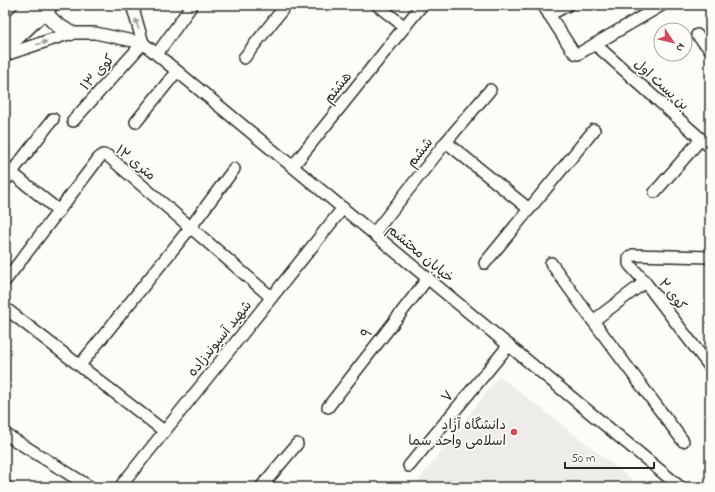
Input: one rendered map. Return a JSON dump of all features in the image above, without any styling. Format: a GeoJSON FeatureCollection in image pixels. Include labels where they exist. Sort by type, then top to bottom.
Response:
{"type":"FeatureCollection","features":[{"type":"Feature","properties":{"kind":"main road"},"geometry":{"type":"LineString","coordinates":[[5,31],[31,5]]}},
{"type":"Feature","properties":{"kind":"main road"},"geometry":{"type":"LineString","coordinates":[[5,49],[46,7],[57,26],[71,33]]}},
{"type":"Feature","properties":{"kind":"street"},"geometry":{"type":"LineString","coordinates":[[132,5],[143,43]]}},
{"type":"Feature","properties":{"kind":"street"},"geometry":{"type":"LineString","coordinates":[[157,54],[192,5]]}},
{"type":"Feature","properties":{"kind":"street"},"geometry":{"type":"LineString","coordinates":[[244,58],[286,5]]}},
{"type":"Feature","properties":{"kind":"street"},"geometry":{"type":"LineString","coordinates":[[378,5],[405,27]]}},
{"type":"Feature","properties":{"kind":"street","name":"هشتم"},"geometry":{"type":"LineString","coordinates":[[292,166],[422,5]]}},
{"type":"Feature","properties":{"kind":"street"},"geometry":{"type":"LineString","coordinates":[[568,5],[546,10],[574,54],[578,54],[662,5]]}},
{"type":"Feature","properties":{"kind":"street","name":"خیابان محتشم"},"geometry":{"type":"LineString","coordinates":[[5,55],[71,33],[95,33],[143,43],[678,486]]}},
{"type":"Feature","properties":{"kind":"street"},"geometry":{"type":"LineString","coordinates":[[696,35],[710,49]]}},
{"type":"Feature","properties":{"kind":"street","name":"کوی ۱۳"},"geometry":{"type":"LineString","coordinates":[[73,121],[143,43]]}},
{"type":"Feature","properties":{"kind":"street","name":"بن بست اول"},"geometry":{"type":"LineString","coordinates":[[595,44],[710,147]]}},
{"type":"Feature","properties":{"kind":"street"},"geometry":{"type":"LineString","coordinates":[[136,122],[177,71]]}},
{"type":"Feature","properties":{"kind":"street","name":"ششم"},"geometry":{"type":"LineString","coordinates":[[374,233],[446,142],[490,90]]}},
{"type":"Feature","properties":{"kind":"street"},"geometry":{"type":"LineString","coordinates":[[53,120],[9,177],[59,211]]}},
{"type":"Feature","properties":{"kind":"street"},"geometry":{"type":"LineString","coordinates":[[485,263],[594,130]]}},
{"type":"Feature","properties":{"kind":"street"},"geometry":{"type":"LineString","coordinates":[[655,192],[701,139]]}},
{"type":"Feature","properties":{"kind":"street"},"geometry":{"type":"LineString","coordinates":[[446,142],[529,209]]}},
{"type":"Feature","properties":{"kind":"street","name":"۱۲ متری"},"geometry":{"type":"LineString","coordinates":[[5,281],[99,158],[103,155],[108,156],[271,297]]}},
{"type":"Feature","properties":{"kind":"street"},"geometry":{"type":"LineString","coordinates":[[80,365],[190,228],[234,168]]}},
{"type":"Feature","properties":{"kind":"street","name":"شهید آسیوندزاده"},"geometry":{"type":"LineString","coordinates":[[120,487],[343,208]]}},
{"type":"Feature","properties":{"kind":"street","name":"کوی ۲"},"geometry":{"type":"LineString","coordinates":[[710,257],[634,255],[629,258],[629,264],[645,282],[710,367]]}},
{"type":"Feature","properties":{"kind":"street"},"geometry":{"type":"LineString","coordinates":[[551,263],[683,442]]}},
{"type":"Feature","properties":{"kind":"street","name":"۹"},"geometry":{"type":"LineString","coordinates":[[328,407],[428,278]]}},
{"type":"Feature","properties":{"kind":"street"},"geometry":{"type":"LineString","coordinates":[[593,321],[645,282]]}},
{"type":"Feature","properties":{"kind":"street"},"geometry":{"type":"LineString","coordinates":[[5,308],[164,431]]}},
{"type":"Feature","properties":{"kind":"street","name":"۷"},"geometry":{"type":"LineString","coordinates":[[409,466],[509,345]]}},
{"type":"Feature","properties":{"kind":"street"},"geometry":{"type":"LineString","coordinates":[[5,434],[90,487]]}},
{"type":"Feature","properties":{"kind":"street"},"geometry":{"type":"LineString","coordinates":[[261,487],[298,444]]}},
{"type":"Feature","properties":{"kind":"shaded area","name":"دانشگاه آزاد اسلامی واحد سما"},"geometry":{"type":"Polygon","coordinates":[[[499,376],[642,487],[414,487],[499,376]]]}},
{"type":"Feature","properties":{"kind":"place","name":"دانشگاه آزاد اسلامی واحد سما"},"geometry":{"type":"Point","coordinates":[514,432]}}]}
